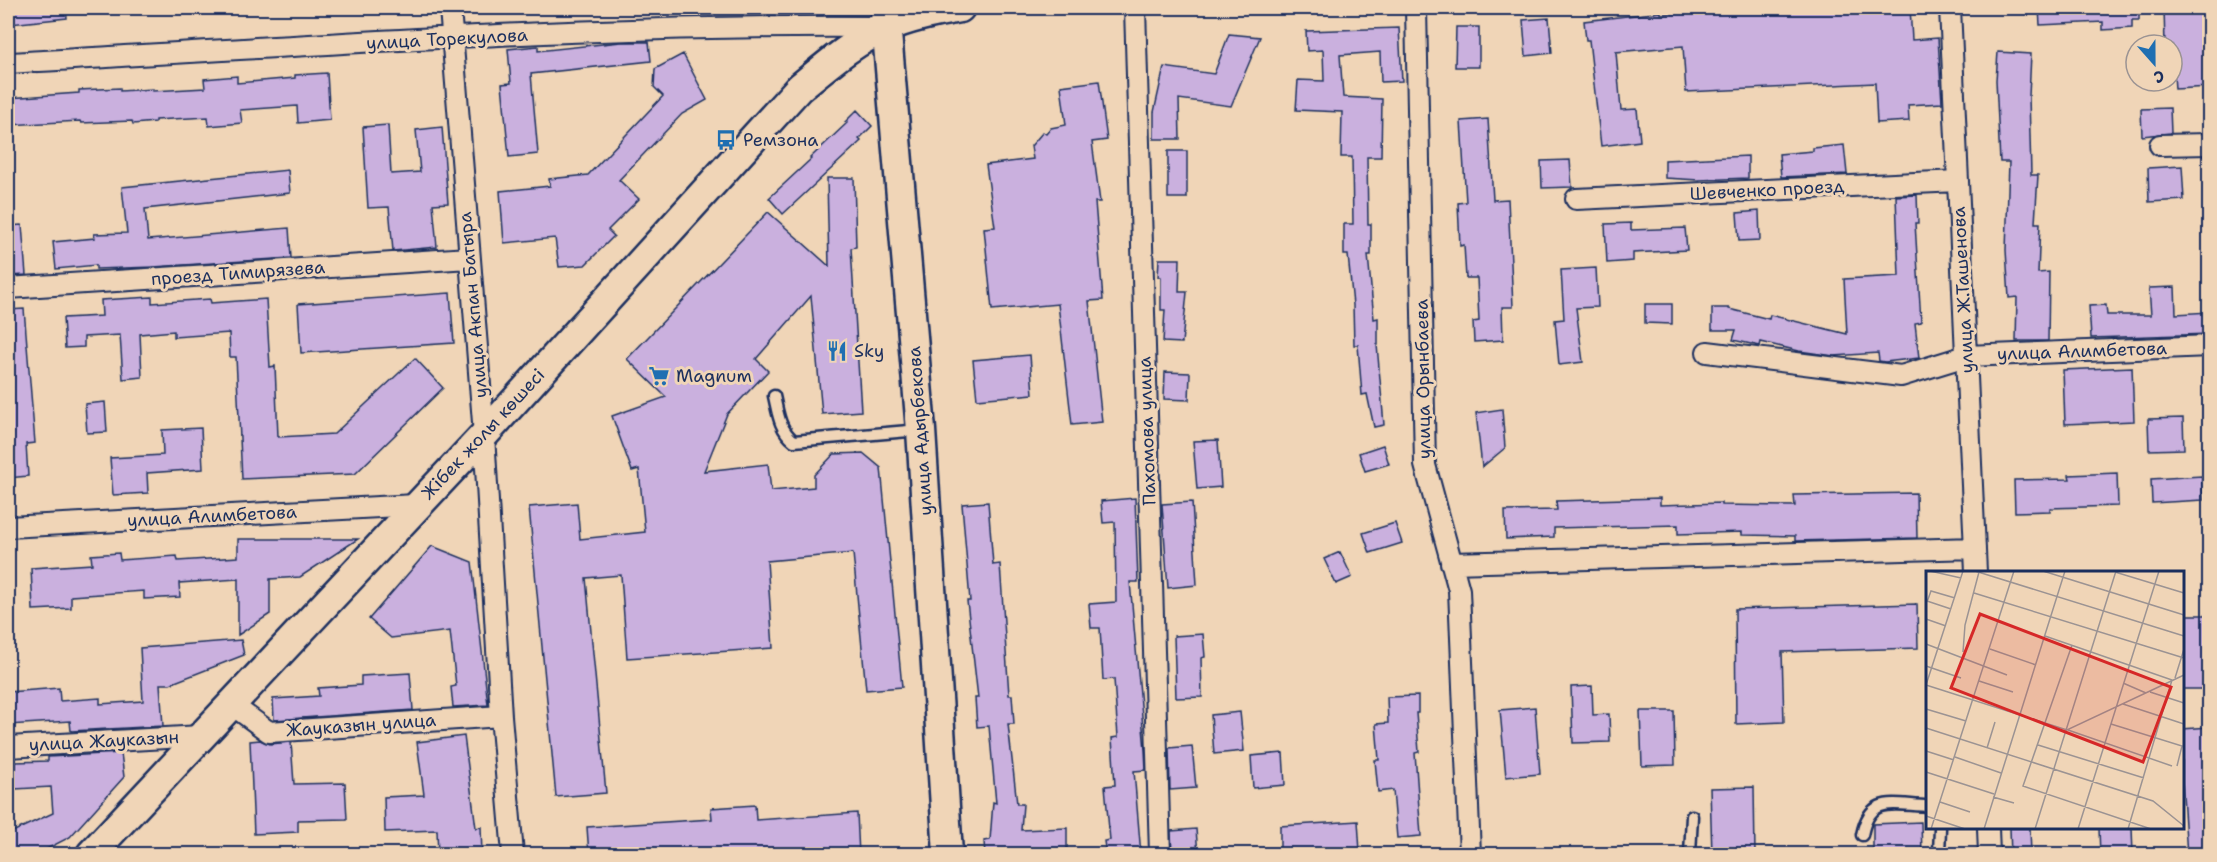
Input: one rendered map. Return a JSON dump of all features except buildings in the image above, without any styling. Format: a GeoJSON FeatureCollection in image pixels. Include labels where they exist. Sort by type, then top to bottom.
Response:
{"type":"FeatureCollection","features":[{"type":"Feature","properties":{"kind":"main road","name":"Жібек жолы көшесі"},"geometry":{"type":"LineString","coordinates":[[91,855],[484,435],[799,88],[886,17],[929,14],[960,8]]}},
{"type":"Feature","properties":{"kind":"main road","name":"улица Адырбекова"},"geometry":{"type":"LineString","coordinates":[[886,17],[921,430],[948,855]]}},
{"type":"Feature","properties":{"kind":"street","name":"улица Акпан Батыра"},"geometry":{"type":"LineString","coordinates":[[450,8],[484,435],[501,716],[513,855]]}},
{"type":"Feature","properties":{"kind":"street","name":"Пахомова улица"},"geometry":{"type":"LineString","coordinates":[[1134,8],[1160,855]]}},
{"type":"Feature","properties":{"kind":"street","name":"улица Орынбаева"},"geometry":{"type":"LineString","coordinates":[[1416,8],[1425,465],[1459,590],[1470,855]]}},
{"type":"Feature","properties":{"kind":"street","name":"улица Ж.Ташенова"},"geometry":{"type":"LineString","coordinates":[[1950,8],[1976,571]]}},
{"type":"Feature","properties":{"kind":"street","name":"улица Торекулова"},"geometry":{"type":"LineString","coordinates":[[8,63],[452,38],[790,26],[886,17]]}},
{"type":"Feature","properties":{"kind":"street"},"geometry":{"type":"LineString","coordinates":[[2160,146],[2210,144]]}},
{"type":"Feature","properties":{"kind":"street","name":"Шевченко проезд"},"geometry":{"type":"LineString","coordinates":[[1576,199],[1958,181]]}},
{"type":"Feature","properties":{"kind":"street","name":"проезд Тимирязева"},"geometry":{"type":"LineString","coordinates":[[8,288],[469,258]]}},
{"type":"Feature","properties":{"kind":"street","name":"улица Алимбетова"},"geometry":{"type":"LineString","coordinates":[[1707,352],[1901,376],[1966,356],[2210,346]]}},
{"type":"Feature","properties":{"kind":"street","name":"улица Алимбетова"},"geometry":{"type":"LineString","coordinates":[[8,527],[416,506]]}},
{"type":"Feature","properties":{"kind":"street"},"geometry":{"type":"LineString","coordinates":[[1451,563],[1975,548]]}},
{"type":"Feature","properties":{"kind":"street","name":"Жауказын улица"},"geometry":{"type":"LineString","coordinates":[[231,704],[269,732],[501,716]]}},
{"type":"Feature","properties":{"kind":"street","name":"улица Жауказын"},"geometry":{"type":"LineString","coordinates":[[8,747],[201,736]]}},
{"type":"Feature","properties":{"kind":"street"},"geometry":{"type":"LineString","coordinates":[[1988,829],[1989,855]]}},
{"type":"Feature","properties":{"kind":"lane"},"geometry":{"type":"LineString","coordinates":[[774,396],[782,429],[794,441],[921,430]]}},
{"type":"Feature","properties":{"kind":"lane"},"geometry":{"type":"LineString","coordinates":[[1862,835],[1865,820],[1877,806],[1926,806]]}},
{"type":"Feature","properties":{"kind":"lane"},"geometry":{"type":"LineString","coordinates":[[1690,855],[1692,816]]}},
{"type":"Feature","properties":{"kind":"lane"},"geometry":{"type":"LineString","coordinates":[[1939,855],[1940,829]]}},
{"type":"Feature","properties":{"kind":"place","name":"Ремзона"},"geometry":{"type":"Point","coordinates":[726,140]}},
{"type":"Feature","properties":{"kind":"place","name":"Sky"},"geometry":{"type":"Point","coordinates":[837,351]}},
{"type":"Feature","properties":{"kind":"place","name":"Magnum"},"geometry":{"type":"Point","coordinates":[659,376]}}]}
